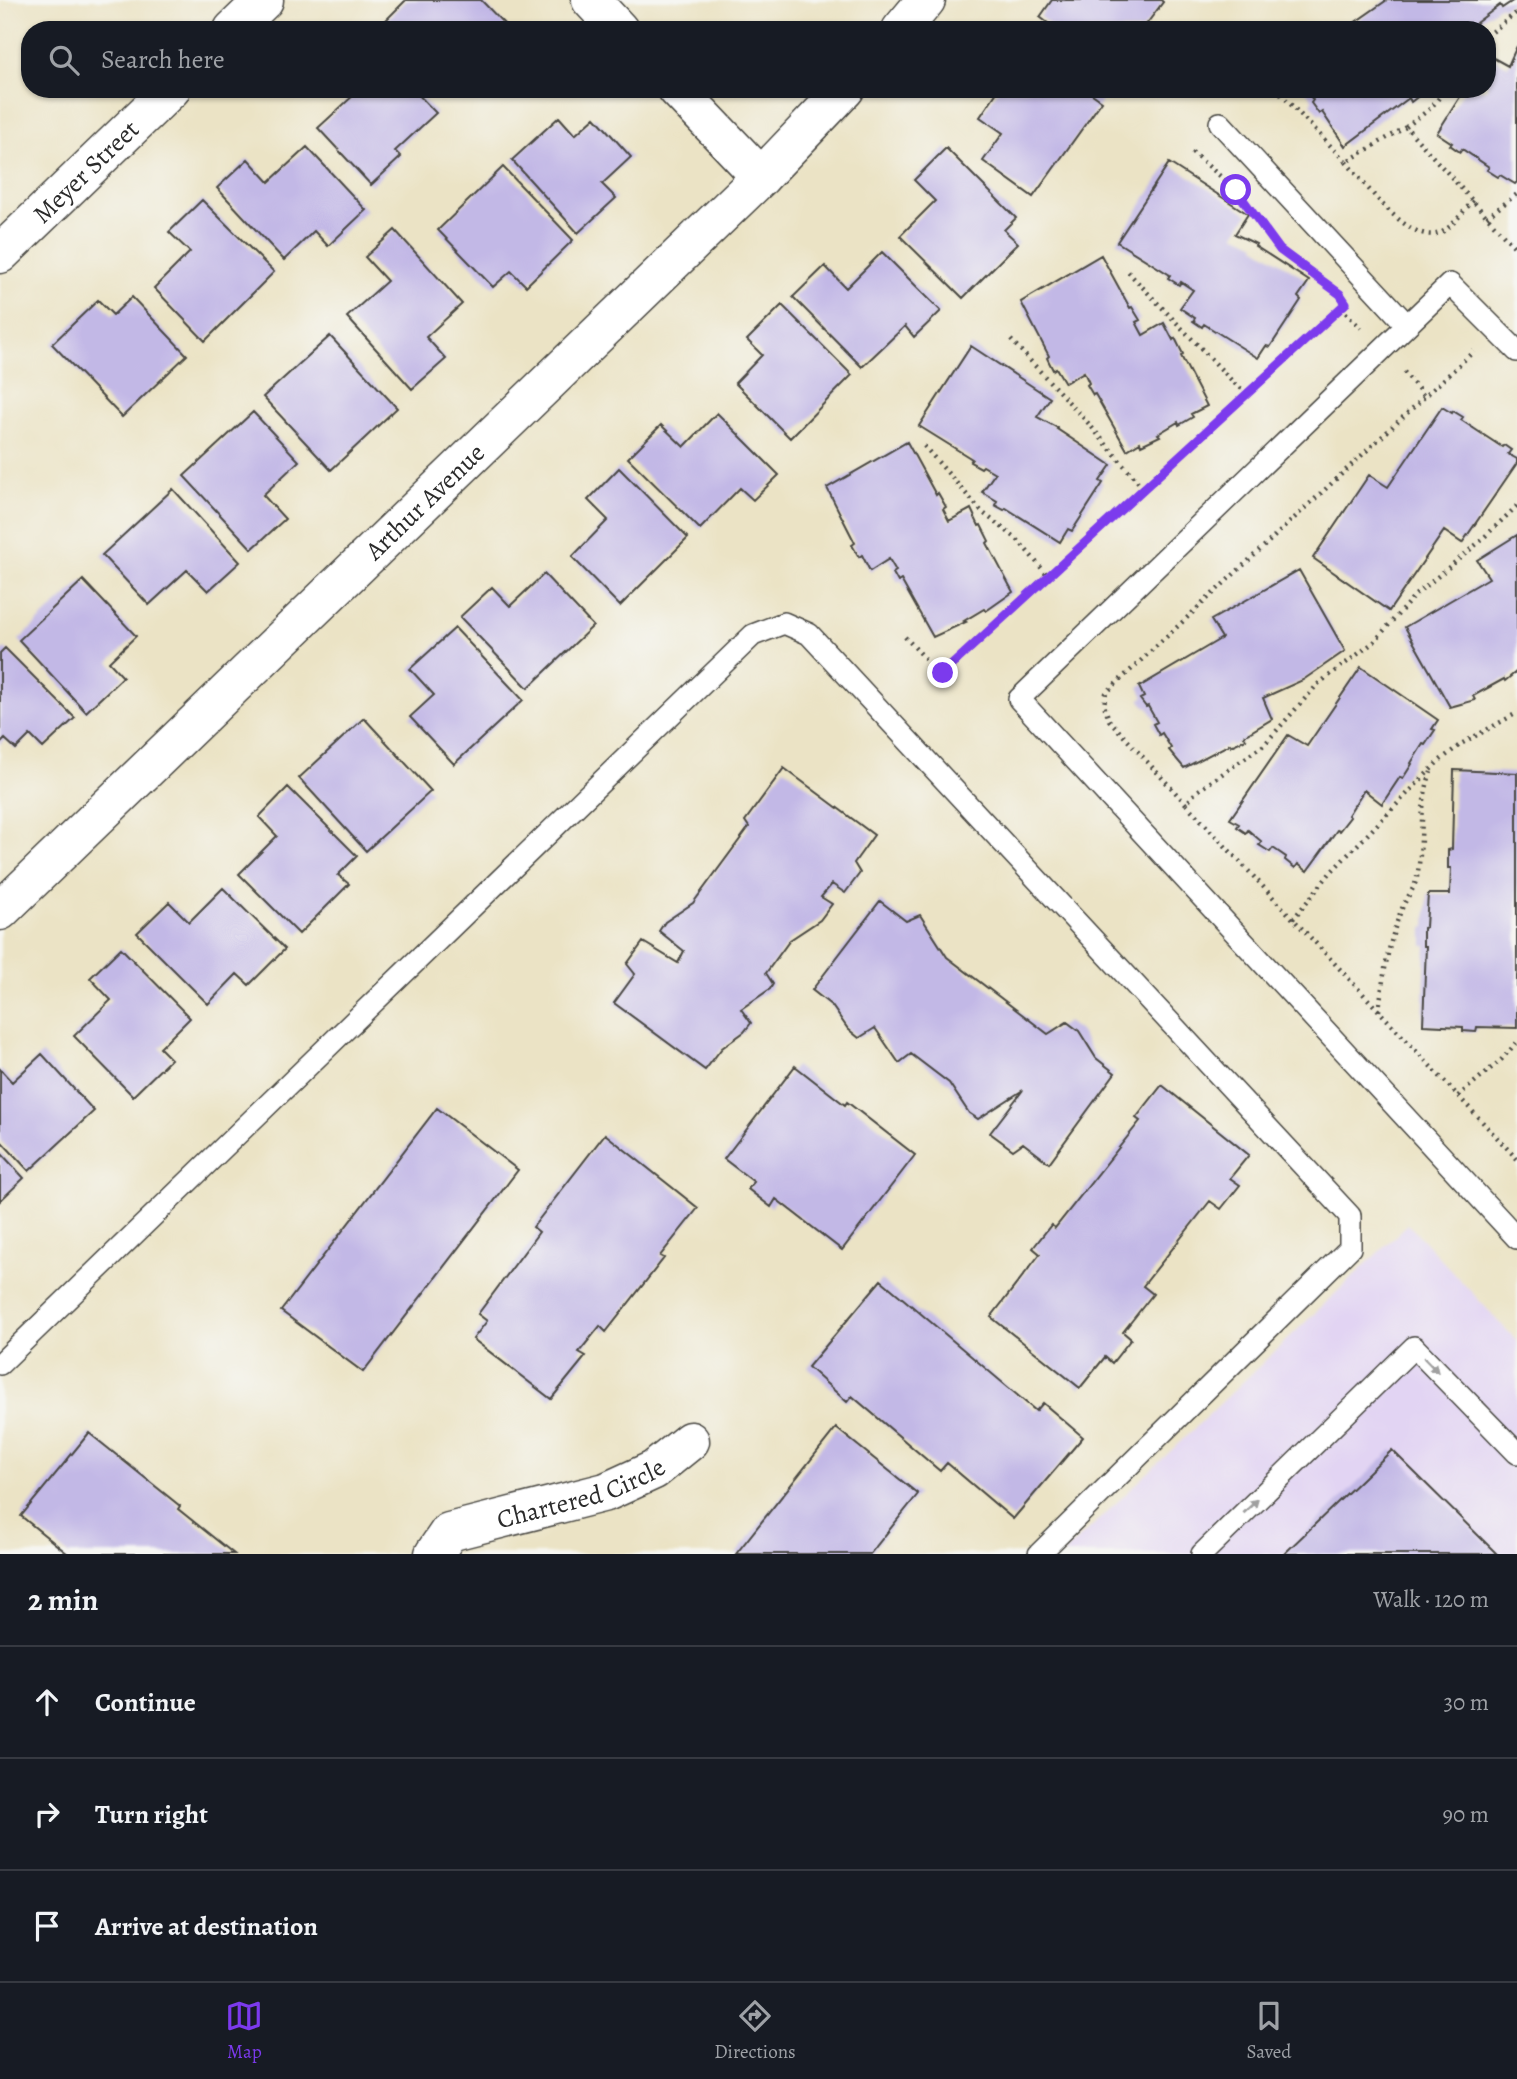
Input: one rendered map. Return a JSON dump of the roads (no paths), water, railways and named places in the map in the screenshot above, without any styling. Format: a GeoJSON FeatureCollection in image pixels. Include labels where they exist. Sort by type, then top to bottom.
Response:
{"type":"FeatureCollection","features":[{"type":"Feature","properties":{"kind":"street"},"geometry":{"type":"LineString","coordinates":[[242,21],[264,0]]}},
{"type":"Feature","properties":{"kind":"street"},"geometry":{"type":"LineString","coordinates":[[591,0],[611,21]]}},
{"type":"Feature","properties":{"kind":"street"},"geometry":{"type":"LineString","coordinates":[[908,21],[926,0]]}},
{"type":"Feature","properties":{"kind":"street","name":"Meyer Street"},"geometry":{"type":"LineString","coordinates":[[0,254],[162,98]]}},
{"type":"Feature","properties":{"kind":"street"},"geometry":{"type":"LineString","coordinates":[[686,98],[761,177]]}},
{"type":"Feature","properties":{"kind":"street","name":"Arthur Avenue"},"geometry":{"type":"LineString","coordinates":[[0,911],[761,177],[836,98]]}},
{"type":"Feature","properties":{"kind":"street","name":"Chartered Circle"},"geometry":{"type":"LineString","coordinates":[[434,1554],[449,1532],[606,1492],[654,1470],[690,1441]]}},
{"type":"Feature","properties":{"kind":"lane"},"geometry":{"type":"LineString","coordinates":[[1220,123],[1407,325]]}},
{"type":"Feature","properties":{"kind":"lane"},"geometry":{"type":"LineString","coordinates":[[1517,351],[1450,284],[1019,699],[1517,1238]]}},
{"type":"Feature","properties":{"kind":"lane"},"geometry":{"type":"LineString","coordinates":[[0,1364],[753,635],[784,623],[809,634],[1350,1216],[1350,1248],[1039,1554]]}},
{"type":"Feature","properties":{"kind":"lane"},"geometry":{"type":"LineString","coordinates":[[1202,1554],[1414,1347],[1517,1453]]}}]}
